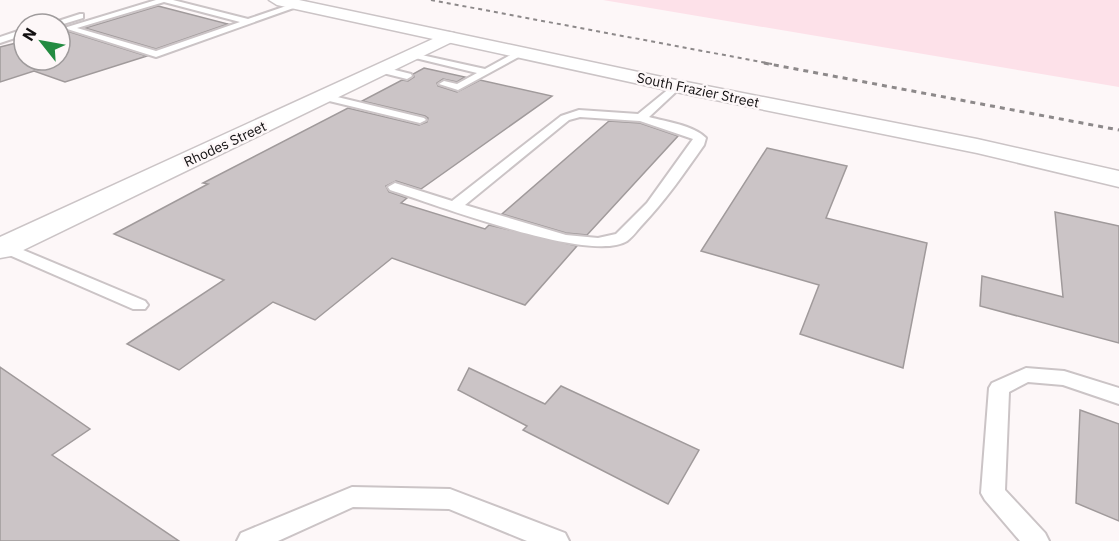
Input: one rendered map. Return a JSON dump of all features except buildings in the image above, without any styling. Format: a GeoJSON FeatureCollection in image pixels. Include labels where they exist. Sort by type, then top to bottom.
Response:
{"type":"FeatureCollection","features":[{"type":"Feature","properties":{"kind":"main road","name":"South Frazier Street"},"geometry":{"type":"LineString","coordinates":[[277,0],[676,86],[977,146],[1119,179]]}},
{"type":"Feature","properties":{"kind":"main road","name":"Rhodes Street"},"geometry":{"type":"LineString","coordinates":[[2,248],[325,97],[379,69],[408,65],[448,37]]}},
{"type":"Feature","properties":{"kind":"lane"},"geometry":{"type":"LineString","coordinates":[[72,19],[136,0]]}},
{"type":"Feature","properties":{"kind":"lane"},"geometry":{"type":"LineString","coordinates":[[245,21],[164,0],[68,28],[156,54],[234,28],[245,21],[298,5]]}},
{"type":"Feature","properties":{"kind":"lane"},"geometry":{"type":"LineString","coordinates":[[444,84],[458,87],[521,52]]}},
{"type":"Feature","properties":{"kind":"lane"},"geometry":{"type":"LineString","coordinates":[[408,65],[486,72]]}},
{"type":"Feature","properties":{"kind":"lane"},"geometry":{"type":"LineString","coordinates":[[641,118],[676,86]]}},
{"type":"Feature","properties":{"kind":"lane"},"geometry":{"type":"LineString","coordinates":[[325,97],[420,120]]}},
{"type":"Feature","properties":{"kind":"lane"},"geometry":{"type":"LineString","coordinates":[[395,187],[454,206],[565,239],[598,243],[621,238],[652,206],[698,145],[700,138],[689,132],[641,118],[579,113],[565,118],[454,206]]}},
{"type":"Feature","properties":{"kind":"lane"},"geometry":{"type":"LineString","coordinates":[[2,248],[139,305]]}},
{"type":"Feature","properties":{"kind":"lane"},"geometry":{"type":"LineString","coordinates":[[1036,541],[993,493],[999,388],[1026,375],[1064,378],[1119,396]]}},
{"type":"Feature","properties":{"kind":"lane"},"geometry":{"type":"LineString","coordinates":[[250,541],[352,497],[450,499],[556,541]]}},
{"type":"Feature","properties":{"kind":"shaded area"},"geometry":{"type":"Polygon","coordinates":[[[603,0],[1119,0],[1119,87],[603,0]]]}},
{"type":"Feature","properties":{"kind":"railway"},"geometry":{"type":"LineString","coordinates":[[431,0],[772,64]]}},
{"type":"Feature","properties":{"kind":"railway"},"geometry":{"type":"LineString","coordinates":[[764,63],[1119,130]]}}]}
